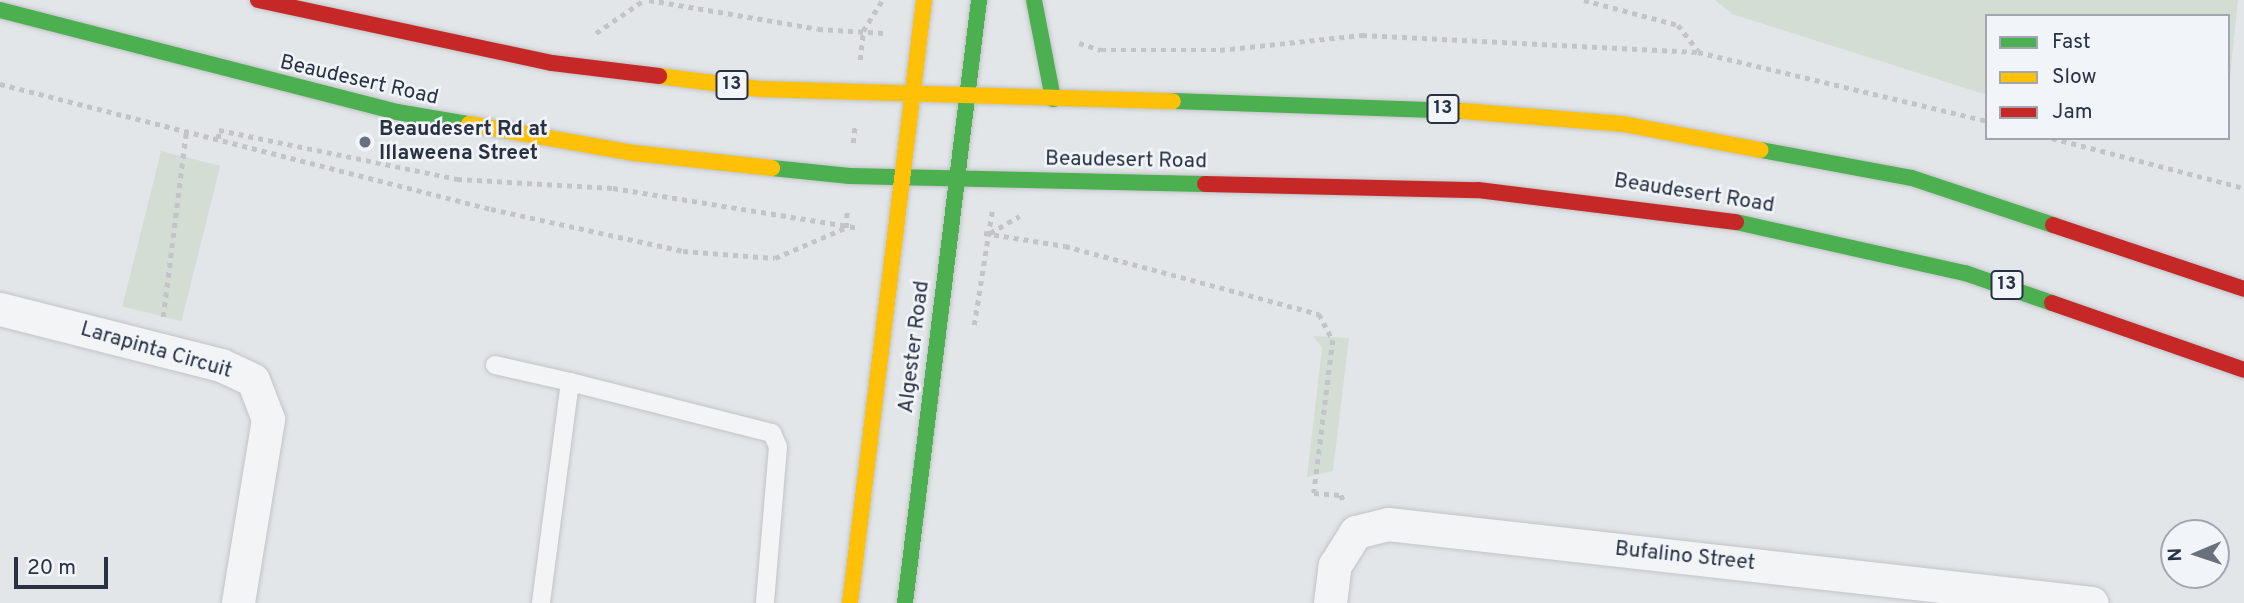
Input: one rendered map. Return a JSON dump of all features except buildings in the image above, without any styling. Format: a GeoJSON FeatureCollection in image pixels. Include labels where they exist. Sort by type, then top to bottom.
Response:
{"type":"FeatureCollection","features":[{"type":"Feature","properties":{"kind":"main road","name":"13"},"geometry":{"type":"LineString","coordinates":[[258,0],[582,68],[760,89],[912,97],[1435,108],[1701,136],[1992,200],[2244,289]]}},
{"type":"Feature","properties":{"kind":"main road","name":"Algester Road"},"geometry":{"type":"LineString","coordinates":[[850,603],[924,0]]}},
{"type":"Feature","properties":{"kind":"main road","name":"Algester Road"},"geometry":{"type":"LineString","coordinates":[[905,603],[979,0]]}},
{"type":"Feature","properties":{"kind":"main road"},"geometry":{"type":"LineString","coordinates":[[1034,0],[1053,99]]}},
{"type":"Feature","properties":{"kind":"main road","name":"Beaudesert Road"},"geometry":{"type":"LineString","coordinates":[[0,10],[292,89],[514,135],[739,166],[958,180],[1478,190],[1686,211],[1965,273],[2244,370]]}},
{"type":"Feature","properties":{"kind":"street","name":"Larapinta Circuit"},"geometry":{"type":"LineString","coordinates":[[0,309],[159,349],[253,380],[268,419],[238,603]]}},
{"type":"Feature","properties":{"kind":"street","name":"Bufalino Street"},"geometry":{"type":"LineString","coordinates":[[1356,532],[1388,524],[2092,603]]}},
{"type":"Feature","properties":{"kind":"street"},"geometry":{"type":"LineString","coordinates":[[1330,603],[1335,565],[1356,532]]}},
{"type":"Feature","properties":{"kind":"lane"},"geometry":{"type":"LineString","coordinates":[[495,365],[772,433],[778,447],[765,603]]}},
{"type":"Feature","properties":{"kind":"lane"},"geometry":{"type":"LineString","coordinates":[[541,603],[570,382]]}},
{"type":"Feature","properties":{"kind":"path"},"geometry":{"type":"LineString","coordinates":[[649,0],[863,31],[882,0]]}},
{"type":"Feature","properties":{"kind":"path"},"geometry":{"type":"LineString","coordinates":[[1584,0],[1678,25],[1698,52]]}},
{"type":"Feature","properties":{"kind":"path"},"geometry":{"type":"LineString","coordinates":[[1076,40],[1101,50],[1207,50],[1362,35],[1466,37],[1698,52],[1985,121]]}},
{"type":"Feature","properties":{"kind":"path"},"geometry":{"type":"LineString","coordinates":[[0,83],[186,132],[683,251],[775,258],[819,245],[846,228],[613,188],[457,179],[219,130],[218,139]]}},
{"type":"Feature","properties":{"kind":"path"},"geometry":{"type":"LineString","coordinates":[[159,349],[186,132]]}},
{"type":"Feature","properties":{"kind":"path"},"geometry":{"type":"LineString","coordinates":[[2060,140],[2244,188]]}},
{"type":"Feature","properties":{"kind":"path"},"geometry":{"type":"LineString","coordinates":[[978,323],[990,233],[1304,307],[1326,320],[1333,340],[1314,494],[1341,495],[1356,532]]}},
{"type":"Feature","properties":{"kind":"shaded area"},"geometry":{"type":"Polygon","coordinates":[[[1715,0],[2238,0],[2230,77],[2230,14],[1985,14],[1985,94],[1732,14],[1715,0]]]}},
{"type":"Feature","properties":{"kind":"shaded area"},"geometry":{"type":"Polygon","coordinates":[[[161,151],[220,166],[181,321],[122,306],[161,151]]]}},
{"type":"Feature","properties":{"kind":"shaded area"},"geometry":{"type":"Polygon","coordinates":[[[1313,336],[1349,338],[1333,471],[1307,477],[1322,348],[1313,336]]]}},
{"type":"Feature","properties":{"kind":"traffic: fast"},"geometry":{"type":"LineString","coordinates":[[905,603],[979,0]]}},
{"type":"Feature","properties":{"kind":"traffic: fast"},"geometry":{"type":"LineString","coordinates":[[1034,0],[1053,99]]}},
{"type":"Feature","properties":{"kind":"traffic: fast"},"geometry":{"type":"LineString","coordinates":[[0,10],[397,112],[469,124]]}},
{"type":"Feature","properties":{"kind":"traffic: fast"},"geometry":{"type":"LineString","coordinates":[[1173,101],[1463,111]]}},
{"type":"Feature","properties":{"kind":"traffic: fast"},"geometry":{"type":"LineString","coordinates":[[1761,150],[1912,178],[2053,225]]}},
{"type":"Feature","properties":{"kind":"traffic: fast"},"geometry":{"type":"LineString","coordinates":[[772,168],[850,176],[1205,184]]}},
{"type":"Feature","properties":{"kind":"traffic: fast"},"geometry":{"type":"LineString","coordinates":[[1736,222],[1965,273],[2052,303]]}},
{"type":"Feature","properties":{"kind":"traffic: slow"},"geometry":{"type":"LineString","coordinates":[[850,603],[924,0]]}},
{"type":"Feature","properties":{"kind":"traffic: slow"},"geometry":{"type":"LineString","coordinates":[[659,76],[760,89],[1173,101]]}},
{"type":"Feature","properties":{"kind":"traffic: slow"},"geometry":{"type":"LineString","coordinates":[[1463,111],[1623,124],[1761,150]]}},
{"type":"Feature","properties":{"kind":"traffic: slow"},"geometry":{"type":"LineString","coordinates":[[469,124],[634,153],[772,168]]}},
{"type":"Feature","properties":{"kind":"traffic: jam"},"geometry":{"type":"LineString","coordinates":[[258,0],[552,63],[659,76]]}},
{"type":"Feature","properties":{"kind":"traffic: jam"},"geometry":{"type":"LineString","coordinates":[[1205,184],[1478,190],[1736,222]]}},
{"type":"Feature","properties":{"kind":"traffic: jam"},"geometry":{"type":"LineString","coordinates":[[2053,225],[2244,289]]}},
{"type":"Feature","properties":{"kind":"traffic: jam"},"geometry":{"type":"LineString","coordinates":[[2052,303],[2244,370]]}},
{"type":"Feature","properties":{"kind":"place","name":"Beaudesert Rd at Illaweena Street"},"geometry":{"type":"Point","coordinates":[365,142]}}]}
